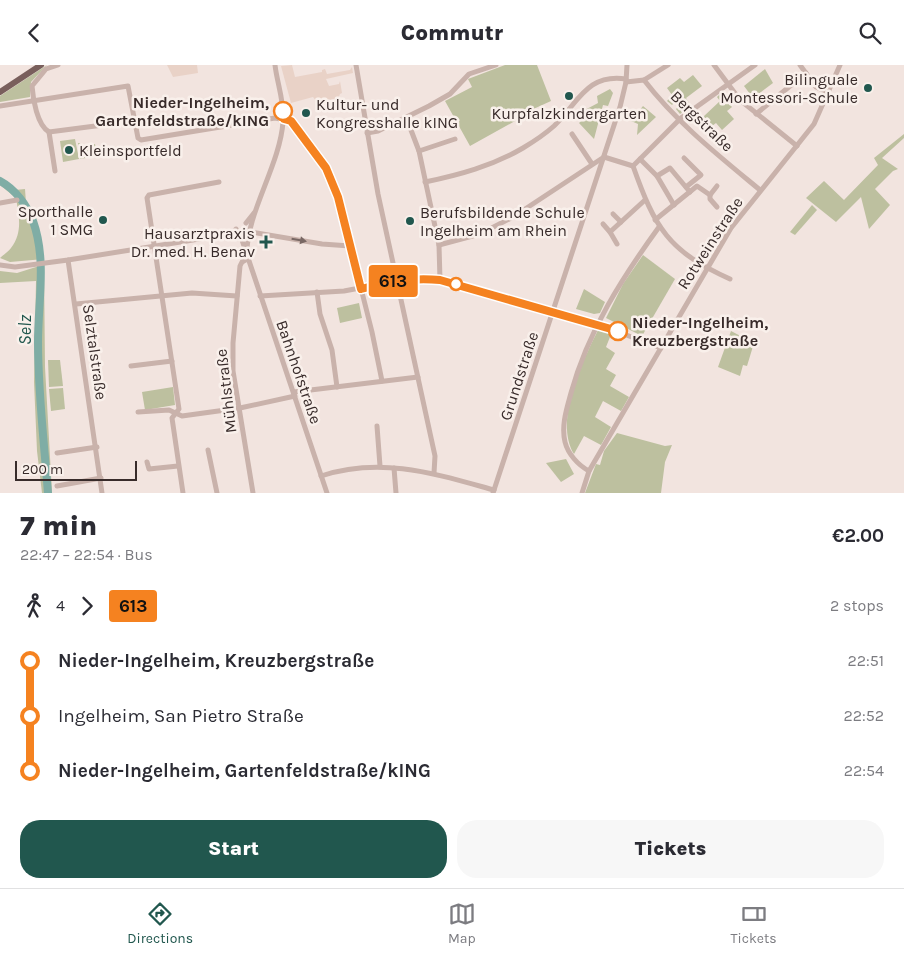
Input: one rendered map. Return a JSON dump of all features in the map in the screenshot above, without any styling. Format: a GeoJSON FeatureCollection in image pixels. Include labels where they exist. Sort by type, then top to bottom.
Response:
{"type":"FeatureCollection","features":[{"type":"Feature","properties":{"kind":"main road"},"geometry":{"type":"LineString","coordinates":[[0,92],[41,65]]}},
{"type":"Feature","properties":{"kind":"street"},"geometry":{"type":"LineString","coordinates":[[55,171],[49,132],[45,129],[34,101],[33,83],[48,67],[58,65]]}},
{"type":"Feature","properties":{"kind":"street"},"geometry":{"type":"LineString","coordinates":[[0,265],[15,267],[68,260],[238,234],[249,230],[258,209],[274,159],[284,119],[275,65]]}},
{"type":"Feature","properties":{"kind":"street"},"geometry":{"type":"LineString","coordinates":[[356,65],[367,133],[435,456],[434,473]]}},
{"type":"Feature","properties":{"kind":"street"},"geometry":{"type":"LineString","coordinates":[[367,133],[378,131],[450,94],[469,74],[496,65]]}},
{"type":"Feature","properties":{"kind":"street","name":"Grundstraße"},"geometry":{"type":"LineString","coordinates":[[493,491],[604,157],[626,80],[627,65]]}},
{"type":"Feature","properties":{"kind":"street"},"geometry":{"type":"LineString","coordinates":[[425,182],[472,171],[521,149],[553,127],[590,86],[609,78],[626,80],[644,79],[668,65]]}},
{"type":"Feature","properties":{"kind":"street"},"geometry":{"type":"LineString","coordinates":[[714,65],[728,85],[756,115],[797,146]]}},
{"type":"Feature","properties":{"kind":"street"},"geometry":{"type":"LineString","coordinates":[[633,166],[681,118],[755,65]]}},
{"type":"Feature","properties":{"kind":"street"},"geometry":{"type":"LineString","coordinates":[[800,65],[816,87],[827,93]]}},
{"type":"Feature","properties":{"kind":"street","name":"Rotweinstraße"},"geometry":{"type":"LineString","coordinates":[[582,493],[589,471],[706,268],[760,190],[814,124],[840,65]]}},
{"type":"Feature","properties":{"kind":"street"},"geometry":{"type":"LineString","coordinates":[[756,115],[806,73]]}},
{"type":"Feature","properties":{"kind":"street","name":"Bergstraße"},"geometry":{"type":"LineString","coordinates":[[644,79],[656,95],[708,147],[760,190]]}},
{"type":"Feature","properties":{"kind":"street"},"geometry":{"type":"LineString","coordinates":[[0,106],[128,86],[138,138],[141,140],[266,120],[284,119],[291,121],[326,168],[338,197],[382,381]]}},
{"type":"Feature","properties":{"kind":"street"},"geometry":{"type":"LineString","coordinates":[[406,117],[419,151],[439,245],[440,280]]}},
{"type":"Feature","properties":{"kind":"street"},"geometry":{"type":"LineString","coordinates":[[49,132],[134,121]]}},
{"type":"Feature","properties":{"kind":"street"},"geometry":{"type":"LineString","coordinates":[[572,134],[592,164]]}},
{"type":"Feature","properties":{"kind":"street"},"geometry":{"type":"LineString","coordinates":[[419,151],[455,139]]}},
{"type":"Feature","properties":{"kind":"street"},"geometry":{"type":"LineString","coordinates":[[439,245],[480,234],[513,217],[604,157],[633,166]]}},
{"type":"Feature","properties":{"kind":"street"},"geometry":{"type":"LineString","coordinates":[[655,220],[674,205],[701,175],[684,158]]}},
{"type":"Feature","properties":{"kind":"street"},"geometry":{"type":"LineString","coordinates":[[640,159],[657,176],[674,205]]}},
{"type":"Feature","properties":{"kind":"street"},"geometry":{"type":"LineString","coordinates":[[633,166],[645,200],[659,227],[678,249],[706,268],[730,279]]}},
{"type":"Feature","properties":{"kind":"street"},"geometry":{"type":"LineString","coordinates":[[657,176],[670,168],[688,189]]}},
{"type":"Feature","properties":{"kind":"street"},"geometry":{"type":"LineString","coordinates":[[182,493],[172,418],[179,409],[148,196],[219,182]]}},
{"type":"Feature","properties":{"kind":"street"},"geometry":{"type":"LineString","coordinates":[[710,195],[716,186]]}},
{"type":"Feature","properties":{"kind":"street"},"geometry":{"type":"LineString","coordinates":[[688,189],[697,187],[710,195],[710,199],[717,207]]}},
{"type":"Feature","properties":{"kind":"street"},"geometry":{"type":"LineString","coordinates":[[0,203],[17,200]]}},
{"type":"Feature","properties":{"kind":"street"},"geometry":{"type":"LineString","coordinates":[[610,232],[645,200]]}},
{"type":"Feature","properties":{"kind":"street"},"geometry":{"type":"LineString","coordinates":[[613,214],[621,222]]}},
{"type":"Feature","properties":{"kind":"street"},"geometry":{"type":"LineString","coordinates":[[238,234],[239,224],[249,230],[322,244],[350,246]]}},
{"type":"Feature","properties":{"kind":"street"},"geometry":{"type":"LineString","coordinates":[[604,224],[617,243]]}},
{"type":"Feature","properties":{"kind":"street"},"geometry":{"type":"LineString","coordinates":[[589,471],[578,462],[566,446],[564,423],[581,360],[598,324],[633,263],[659,227]]}},
{"type":"Feature","properties":{"kind":"street","name":"Bahnhofstraße"},"geometry":{"type":"LineString","coordinates":[[247,259],[249,230]]}},
{"type":"Feature","properties":{"kind":"street","name":"Bahnhofstraße"},"geometry":{"type":"LineString","coordinates":[[238,234],[327,493]]}},
{"type":"Feature","properties":{"kind":"street","name":"Mühlstraße"},"geometry":{"type":"LineString","coordinates":[[247,259],[241,263],[233,343],[234,371],[254,493]]}},
{"type":"Feature","properties":{"kind":"street","name":"Selztalstraße"},"geometry":{"type":"LineString","coordinates":[[68,260],[76,304],[102,493]]}},
{"type":"Feature","properties":{"kind":"street"},"geometry":{"type":"LineString","coordinates":[[260,296],[361,289],[398,279],[418,277],[440,280],[598,324],[661,348]]}},
{"type":"Feature","properties":{"kind":"street"},"geometry":{"type":"LineString","coordinates":[[317,291],[320,314],[332,350],[337,387]]}},
{"type":"Feature","properties":{"kind":"street"},"geometry":{"type":"LineString","coordinates":[[76,304],[192,293],[237,296]]}},
{"type":"Feature","properties":{"kind":"street"},"geometry":{"type":"LineString","coordinates":[[131,367],[172,361]]}},
{"type":"Feature","properties":{"kind":"street"},"geometry":{"type":"LineString","coordinates":[[138,412],[169,410],[182,416],[240,408],[294,394],[418,377]]}},
{"type":"Feature","properties":{"kind":"street"},"geometry":{"type":"LineString","coordinates":[[377,426],[380,466]]}},
{"type":"Feature","properties":{"kind":"street"},"geometry":{"type":"LineString","coordinates":[[57,453],[96,447]]}},
{"type":"Feature","properties":{"kind":"street"},"geometry":{"type":"LineString","coordinates":[[208,450],[216,493]]}},
{"type":"Feature","properties":{"kind":"street"},"geometry":{"type":"LineString","coordinates":[[147,462],[149,469],[178,466]]}},
{"type":"Feature","properties":{"kind":"street"},"geometry":{"type":"LineString","coordinates":[[321,476],[346,468],[380,466],[434,473],[493,491]]}},
{"type":"Feature","properties":{"kind":"street"},"geometry":{"type":"LineString","coordinates":[[394,468],[396,493]]}},
{"type":"Feature","properties":{"kind":"street"},"geometry":{"type":"LineString","coordinates":[[57,486],[101,478]]}},
{"type":"Feature","properties":{"kind":"green space"},"geometry":{"type":"Polygon","coordinates":[[[47,65],[31,82],[30,97],[0,102],[0,96],[47,65]]]}},
{"type":"Feature","properties":{"kind":"green space"},"geometry":{"type":"Polygon","coordinates":[[[505,65],[537,65],[551,101],[518,116],[515,121],[470,146],[445,101],[472,87],[468,79],[505,65]]]}},
{"type":"Feature","properties":{"kind":"green space"},"geometry":{"type":"Polygon","coordinates":[[[765,69],[773,83],[753,98],[744,86],[765,69]]]}},
{"type":"Feature","properties":{"kind":"green space"},"geometry":{"type":"Polygon","coordinates":[[[693,75],[702,86],[686,98],[691,106],[680,114],[676,109],[680,105],[676,101],[672,105],[667,101],[672,95],[667,88],[680,78],[684,82],[693,75]]]}},
{"type":"Feature","properties":{"kind":"green space"},"geometry":{"type":"Polygon","coordinates":[[[610,89],[613,93],[608,106],[603,105],[594,139],[579,123],[584,118],[581,112],[598,103],[597,96],[610,89]]]}},
{"type":"Feature","properties":{"kind":"green space"},"geometry":{"type":"Polygon","coordinates":[[[720,94],[732,107],[727,111],[734,119],[722,130],[716,123],[712,126],[703,117],[720,101],[717,97],[720,94]]]}},
{"type":"Feature","properties":{"kind":"green space"},"geometry":{"type":"Polygon","coordinates":[[[643,106],[656,117],[637,135],[638,124],[631,121],[643,106]]]}},
{"type":"Feature","properties":{"kind":"green space"},"geometry":{"type":"Polygon","coordinates":[[[904,134],[904,138],[882,158],[898,169],[893,171],[875,189],[890,205],[869,229],[861,197],[836,222],[806,198],[824,181],[844,200],[878,165],[874,158],[904,134]]]}},
{"type":"Feature","properties":{"kind":"green space","name":"Kleinsportfeld"},"geometry":{"type":"Polygon","coordinates":[[[75,139],[79,159],[63,162],[60,141],[75,139]]]}},
{"type":"Feature","properties":{"kind":"green space","name":"Kleinsportfeld"},"geometry":{"type":"Polygon","coordinates":[[[78,143],[81,146],[95,144],[97,156],[80,159],[78,143]]]}},
{"type":"Feature","properties":{"kind":"green space"},"geometry":{"type":"Polygon","coordinates":[[[0,177],[15,190],[25,189],[26,203],[38,228],[44,259],[10,262],[0,258],[15,242],[19,224],[16,198],[0,185],[0,177]]]}},
{"type":"Feature","properties":{"kind":"green space"},"geometry":{"type":"Polygon","coordinates":[[[812,205],[817,210],[795,235],[790,232],[812,205]]]}},
{"type":"Feature","properties":{"kind":"green space"},"geometry":{"type":"Polygon","coordinates":[[[643,255],[675,279],[642,336],[606,318],[623,284],[643,255]]]}},
{"type":"Feature","properties":{"kind":"green space"},"geometry":{"type":"Polygon","coordinates":[[[36,267],[44,267],[45,367],[52,493],[42,493],[37,451],[34,382],[36,281],[0,283],[0,271],[17,273],[36,267]]]}},
{"type":"Feature","properties":{"kind":"green space"},"geometry":{"type":"Polygon","coordinates":[[[584,289],[605,302],[600,313],[594,314],[576,309],[584,289]]]}},
{"type":"Feature","properties":{"kind":"green space"},"geometry":{"type":"Polygon","coordinates":[[[359,303],[362,318],[340,323],[337,308],[359,303]]]}},
{"type":"Feature","properties":{"kind":"green space"},"geometry":{"type":"Polygon","coordinates":[[[602,329],[612,332],[606,347],[615,353],[606,369],[616,375],[610,386],[629,397],[621,411],[603,401],[595,417],[611,427],[601,445],[584,436],[574,454],[569,440],[567,424],[569,408],[585,358],[598,330],[602,329]]]}},
{"type":"Feature","properties":{"kind":"green space"},"geometry":{"type":"Polygon","coordinates":[[[731,331],[754,343],[747,366],[743,365],[740,376],[718,367],[731,331]]]}},
{"type":"Feature","properties":{"kind":"green space"},"geometry":{"type":"Polygon","coordinates":[[[48,360],[60,360],[63,386],[49,387],[48,360]]]}},
{"type":"Feature","properties":{"kind":"green space"},"geometry":{"type":"Polygon","coordinates":[[[173,387],[175,405],[145,410],[142,392],[173,387]]]}},
{"type":"Feature","properties":{"kind":"green space"},"geometry":{"type":"Polygon","coordinates":[[[63,388],[65,409],[51,411],[49,389],[63,388]]]}},
{"type":"Feature","properties":{"kind":"green space"},"geometry":{"type":"Polygon","coordinates":[[[617,433],[665,446],[672,445],[665,462],[661,493],[585,493],[596,464],[600,465],[604,451],[617,433]]]}},
{"type":"Feature","properties":{"kind":"green space"},"geometry":{"type":"Polygon","coordinates":[[[566,459],[574,474],[561,482],[546,463],[566,459]]]}},
{"type":"Feature","properties":{"kind":"shaded area"},"geometry":{"type":"Polygon","coordinates":[[[167,65],[197,65],[198,73],[173,77],[167,65]]]}},
{"type":"Feature","properties":{"kind":"shaded area"},"geometry":{"type":"Polygon","coordinates":[[[292,65],[295,77],[322,72],[325,69],[327,74],[350,70],[352,67],[353,73],[326,79],[329,86],[339,84],[340,81],[342,93],[338,99],[326,100],[323,107],[321,107],[313,97],[291,103],[281,66],[292,65]]]}},
{"type":"Feature","properties":{"kind":"waterway","name":"Selz"},"geometry":{"type":"LineString","coordinates":[[0,181],[20,198],[27,209],[33,221],[40,251],[41,281],[38,361],[48,493]]}},
{"type":"Feature","properties":{"kind":"bus line","name":"613"},"geometry":{"type":"LineString","coordinates":[[283,111],[284,119],[289,119],[297,128],[326,168],[338,197],[361,289],[398,279],[418,277],[440,280],[618,331]]}},
{"type":"Feature","properties":{"kind":"place","name":"Bilinguale Montessori-Schule"},"geometry":{"type":"Point","coordinates":[868,88]}},
{"type":"Feature","properties":{"kind":"place","name":"Kurpfalzkindergarten"},"geometry":{"type":"Point","coordinates":[569,96]}},
{"type":"Feature","properties":{"kind":"place","name":"Nieder-Ingelheim, Gartenfeldstraße/kING"},"geometry":{"type":"Point","coordinates":[283,111]}},
{"type":"Feature","properties":{"kind":"place","name":"Kultur- und Kongresshalle kING"},"geometry":{"type":"Point","coordinates":[306,113]}},
{"type":"Feature","properties":{"kind":"place","name":"Kleinsportfeld"},"geometry":{"type":"Point","coordinates":[69,150]}},
{"type":"Feature","properties":{"kind":"place","name":"Sporthalle 1 SMG"},"geometry":{"type":"Point","coordinates":[103,220]}},
{"type":"Feature","properties":{"kind":"place","name":"Berufsbildende Schule Ingelheim am Rhein"},"geometry":{"type":"Point","coordinates":[410,221]}},
{"type":"Feature","properties":{"kind":"place","name":"Hausarztpraxis Dr. med. H. Benav"},"geometry":{"type":"Point","coordinates":[266,242]}},
{"type":"Feature","properties":{"kind":"place","name":"Nieder-Ingelheim, Kreuzbergstraße"},"geometry":{"type":"Point","coordinates":[618,331]}}]}
